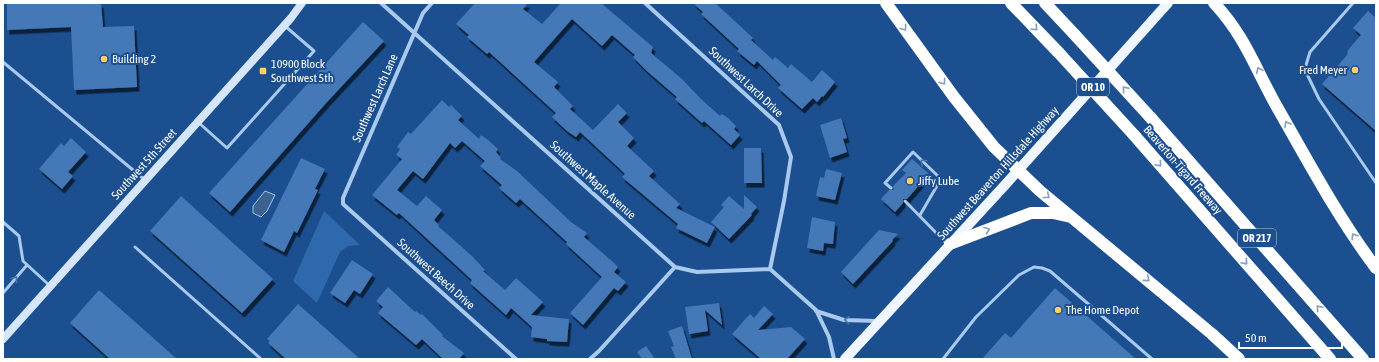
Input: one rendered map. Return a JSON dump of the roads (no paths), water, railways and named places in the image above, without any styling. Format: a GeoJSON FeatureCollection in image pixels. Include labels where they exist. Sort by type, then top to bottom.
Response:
{"type":"FeatureCollection","features":[{"type":"Feature","properties":{"kind":"highway"},"geometry":{"type":"LineString","coordinates":[[886,3],[954,97],[994,147],[1018,170],[1239,359]]}},
{"type":"Feature","properties":{"kind":"highway","name":"Beaverton-Tigard Freeway"},"geometry":{"type":"LineString","coordinates":[[1011,3],[1134,135],[1330,359]]}},
{"type":"Feature","properties":{"kind":"highway","name":"Beaverton-Tigard Freeway"},"geometry":{"type":"LineString","coordinates":[[1045,3],[1076,35],[1363,359]]}},
{"type":"Feature","properties":{"kind":"highway"},"geometry":{"type":"LineString","coordinates":[[1214,3],[1229,19],[1243,39],[1276,105],[1343,220],[1376,268]]}},
{"type":"Feature","properties":{"kind":"highway"},"geometry":{"type":"LineString","coordinates":[[950,245],[1031,213],[1053,213],[1074,218]]}},
{"type":"Feature","properties":{"kind":"main road","name":"Southwest Beaverton Hillsdale Highway"},"geometry":{"type":"LineString","coordinates":[[845,359],[1168,3]]}},
{"type":"Feature","properties":{"kind":"street","name":"Southwest 5th Street"},"geometry":{"type":"LineString","coordinates":[[3,339],[198,122],[302,3]]}},
{"type":"Feature","properties":{"kind":"street","name":"Southwest Maple Avenue"},"geometry":{"type":"LineString","coordinates":[[381,3],[675,267],[697,272],[770,269]]}},
{"type":"Feature","properties":{"kind":"street","name":"Southwest Larch Lane"},"geometry":{"type":"LineString","coordinates":[[342,204],[343,198],[423,13],[432,3]]}},
{"type":"Feature","properties":{"kind":"street","name":"Southwest Larch Drive"},"geometry":{"type":"LineString","coordinates":[[645,3],[779,125],[791,157],[784,202],[770,269]]}},
{"type":"Feature","properties":{"kind":"street","name":"Southwest Beech Drive"},"geometry":{"type":"LineString","coordinates":[[342,204],[516,359]]}},
{"type":"Feature","properties":{"kind":"street"},"geometry":{"type":"LineString","coordinates":[[590,359],[675,267]]}},
{"type":"Feature","properties":{"kind":"street"},"geometry":{"type":"LineString","coordinates":[[770,269],[816,310],[844,320],[880,321]]}},
{"type":"Feature","properties":{"kind":"street"},"geometry":{"type":"LineString","coordinates":[[816,310],[829,338],[834,359]]}},
{"type":"Feature","properties":{"kind":"lane"},"geometry":{"type":"LineString","coordinates":[[1352,3],[1310,52],[1306,65],[1306,72],[1319,99],[1376,183]]}},
{"type":"Feature","properties":{"kind":"lane"},"geometry":{"type":"LineString","coordinates":[[198,122],[227,148],[314,51],[284,25]]}},
{"type":"Feature","properties":{"kind":"lane"},"geometry":{"type":"LineString","coordinates":[[3,62],[145,180]]}},
{"type":"Feature","properties":{"kind":"lane"},"geometry":{"type":"LineString","coordinates":[[891,188],[885,183],[913,152],[941,179],[920,215]]}},
{"type":"Feature","properties":{"kind":"lane"},"geometry":{"type":"LineString","coordinates":[[905,201],[950,245]]}},
{"type":"Feature","properties":{"kind":"lane"},"geometry":{"type":"LineString","coordinates":[[3,222],[19,236],[22,261],[50,286]]}},
{"type":"Feature","properties":{"kind":"lane"},"geometry":{"type":"LineString","coordinates":[[135,247],[260,359]]}},
{"type":"Feature","properties":{"kind":"lane"},"geometry":{"type":"LineString","coordinates":[[3,292],[27,265]]}},
{"type":"Feature","properties":{"kind":"lane"},"geometry":{"type":"LineString","coordinates":[[943,359],[976,317],[1019,275],[1034,267],[1050,271],[1152,359]]}},
{"type":"Feature","properties":{"kind":"place","name":"Building 2"},"geometry":{"type":"Point","coordinates":[104,59]}},
{"type":"Feature","properties":{"kind":"place","name":"Fred Meyer"},"geometry":{"type":"Point","coordinates":[1355,70]}},
{"type":"Feature","properties":{"kind":"place","name":"10900 Block Southwest 5th"},"geometry":{"type":"Point","coordinates":[263,71]}},
{"type":"Feature","properties":{"kind":"place","name":"Jiffy Lube"},"geometry":{"type":"Point","coordinates":[910,181]}},
{"type":"Feature","properties":{"kind":"place","name":"The Home Depot"},"geometry":{"type":"Point","coordinates":[1058,310]}}]}
